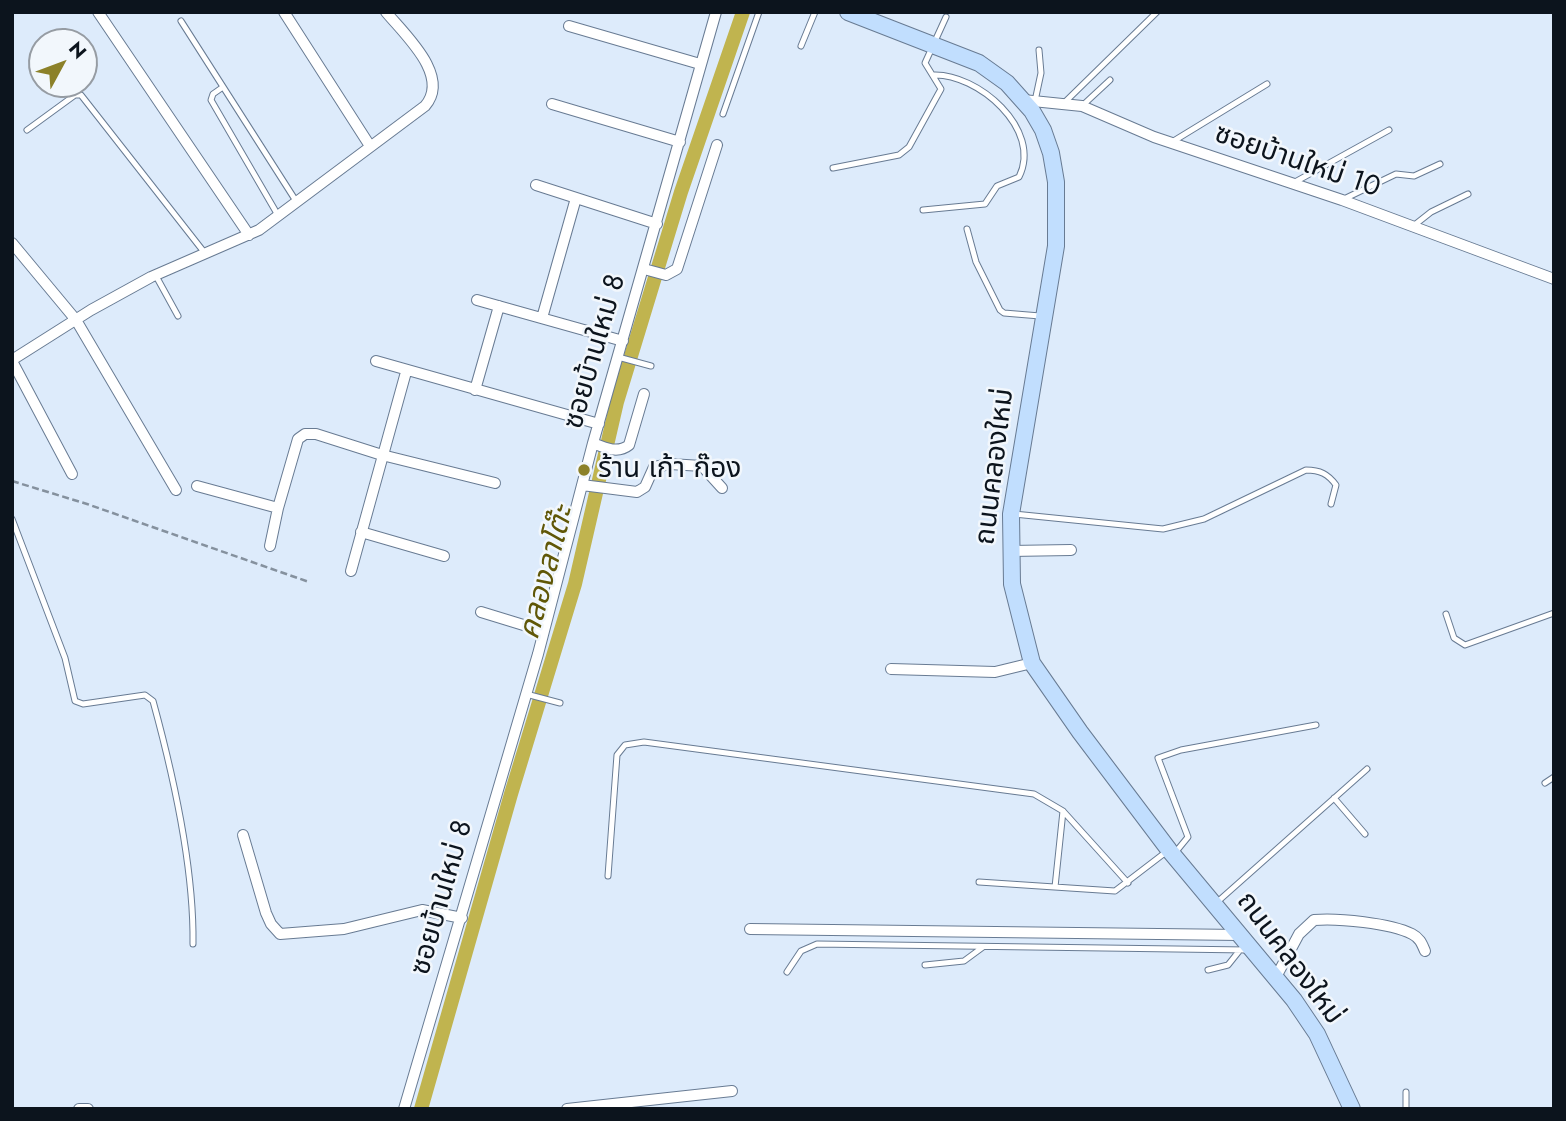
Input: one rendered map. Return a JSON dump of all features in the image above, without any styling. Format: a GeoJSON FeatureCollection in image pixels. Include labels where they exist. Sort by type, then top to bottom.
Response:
{"type":"FeatureCollection","features":[{"type":"Feature","properties":{"kind":"street"},"geometry":{"type":"LineString","coordinates":[[98,12],[249,235]]}},
{"type":"Feature","properties":{"kind":"street"},"geometry":{"type":"LineString","coordinates":[[284,12],[370,146]]}},
{"type":"Feature","properties":{"kind":"street"},"geometry":{"type":"LineString","coordinates":[[72,474],[12,361],[76,320],[155,275],[249,235],[279,218],[425,106],[434,92],[426,64],[386,12]]}},
{"type":"Feature","properties":{"kind":"street","name":"ซอยบ้านใหม่ 8"},"geometry":{"type":"LineString","coordinates":[[404,1109],[531,695],[543,631],[587,486],[603,446],[599,424],[622,358],[623,341],[648,270],[657,224],[716,12]]}},
{"type":"Feature","properties":{"kind":"street","name":"ถนนคลองใหม่"},"geometry":{"type":"LineString","coordinates":[[848,12],[979,63],[1029,100],[1051,152],[1056,183],[1056,246],[1011,514],[1012,584],[1032,663],[1080,733],[1245,945],[1276,977],[1317,1034],[1352,1109]]}},
{"type":"Feature","properties":{"kind":"street"},"geometry":{"type":"LineString","coordinates":[[569,26],[700,64]]}},
{"type":"Feature","properties":{"kind":"street","name":"ซอยบ้านใหม่ 10"},"geometry":{"type":"LineString","coordinates":[[1029,100],[1082,106],[1172,142],[1342,200],[1554,279]]}},
{"type":"Feature","properties":{"kind":"street"},"geometry":{"type":"LineString","coordinates":[[552,104],[680,142]]}},
{"type":"Feature","properties":{"kind":"street"},"geometry":{"type":"LineString","coordinates":[[648,270],[666,275],[677,269],[717,145]]}},
{"type":"Feature","properties":{"kind":"street"},"geometry":{"type":"LineString","coordinates":[[536,185],[657,224]]}},
{"type":"Feature","properties":{"kind":"street"},"geometry":{"type":"LineString","coordinates":[[542,318],[576,198]]}},
{"type":"Feature","properties":{"kind":"street"},"geometry":{"type":"LineString","coordinates":[[12,243],[76,320],[176,490]]}},
{"type":"Feature","properties":{"kind":"street"},"geometry":{"type":"LineString","coordinates":[[477,300],[623,341]]}},
{"type":"Feature","properties":{"kind":"street"},"geometry":{"type":"LineString","coordinates":[[475,390],[499,306]]}},
{"type":"Feature","properties":{"kind":"street"},"geometry":{"type":"LineString","coordinates":[[376,361],[406,372],[599,424]]}},
{"type":"Feature","properties":{"kind":"street"},"geometry":{"type":"LineString","coordinates":[[351,571],[406,372]]}},
{"type":"Feature","properties":{"kind":"street"},"geometry":{"type":"LineString","coordinates":[[603,446],[623,450],[629,445],[644,394]]}},
{"type":"Feature","properties":{"kind":"street"},"geometry":{"type":"LineString","coordinates":[[271,546],[278,508],[298,439],[305,434],[316,433],[382,455],[495,483]]}},
{"type":"Feature","properties":{"kind":"street"},"geometry":{"type":"LineString","coordinates":[[587,486],[637,492],[645,487],[654,467],[670,464],[702,466],[722,488]]}},
{"type":"Feature","properties":{"kind":"street"},"geometry":{"type":"LineString","coordinates":[[197,486],[278,508]]}},
{"type":"Feature","properties":{"kind":"street"},"geometry":{"type":"LineString","coordinates":[[361,532],[444,556]]}},
{"type":"Feature","properties":{"kind":"street"},"geometry":{"type":"LineString","coordinates":[[1010,551],[1071,550]]}},
{"type":"Feature","properties":{"kind":"street"},"geometry":{"type":"LineString","coordinates":[[481,612],[543,631]]}},
{"type":"Feature","properties":{"kind":"street"},"geometry":{"type":"LineString","coordinates":[[891,669],[995,672],[1032,663]]}},
{"type":"Feature","properties":{"kind":"street"},"geometry":{"type":"LineString","coordinates":[[243,835],[266,913],[271,924],[280,933],[344,929],[422,910],[462,918]]}},
{"type":"Feature","properties":{"kind":"street"},"geometry":{"type":"LineString","coordinates":[[1276,977],[1299,934],[1314,920],[1336,920],[1405,932],[1415,935],[1425,951]]}},
{"type":"Feature","properties":{"kind":"street"},"geometry":{"type":"LineString","coordinates":[[750,929],[1245,945]]}},
{"type":"Feature","properties":{"kind":"street"},"geometry":{"type":"LineString","coordinates":[[567,1109],[732,1091]]}},
{"type":"Feature","properties":{"kind":"street"},"geometry":{"type":"LineString","coordinates":[[79,1109],[88,1109]]}},
{"type":"Feature","properties":{"kind":"lane"},"geometry":{"type":"LineString","coordinates":[[723,114],[759,12]]}},
{"type":"Feature","properties":{"kind":"lane"},"geometry":{"type":"LineString","coordinates":[[801,46],[815,12]]}},
{"type":"Feature","properties":{"kind":"lane"},"geometry":{"type":"LineString","coordinates":[[1065,102],[1157,12]]}},
{"type":"Feature","properties":{"kind":"lane"},"geometry":{"type":"LineString","coordinates":[[833,168],[890,159],[909,147],[941,89],[925,63],[946,17]]}},
{"type":"Feature","properties":{"kind":"lane"},"geometry":{"type":"LineString","coordinates":[[181,21],[298,204]]}},
{"type":"Feature","properties":{"kind":"lane"},"geometry":{"type":"LineString","coordinates":[[1029,100],[1041,73],[1039,50]]}},
{"type":"Feature","properties":{"kind":"lane"},"geometry":{"type":"LineString","coordinates":[[923,210],[985,204],[997,186],[1019,177],[1024,164],[1025,149],[1017,129],[993,100],[959,77],[933,75]]}},
{"type":"Feature","properties":{"kind":"lane"},"geometry":{"type":"LineString","coordinates":[[1082,106],[1110,80]]}},
{"type":"Feature","properties":{"kind":"lane"},"geometry":{"type":"LineString","coordinates":[[1172,142],[1267,84]]}},
{"type":"Feature","properties":{"kind":"lane"},"geometry":{"type":"LineString","coordinates":[[223,87],[213,94],[211,100],[279,218]]}},
{"type":"Feature","properties":{"kind":"lane"},"geometry":{"type":"LineString","coordinates":[[27,130],[75,95],[81,95],[204,252]]}},
{"type":"Feature","properties":{"kind":"lane"},"geometry":{"type":"LineString","coordinates":[[1292,184],[1389,130]]}},
{"type":"Feature","properties":{"kind":"lane"},"geometry":{"type":"LineString","coordinates":[[1342,200],[1396,174],[1414,176],[1440,164]]}},
{"type":"Feature","properties":{"kind":"lane"},"geometry":{"type":"LineString","coordinates":[[1412,227],[1431,212],[1468,194]]}},
{"type":"Feature","properties":{"kind":"lane"},"geometry":{"type":"LineString","coordinates":[[967,229],[976,262],[1000,310],[1004,313],[1044,316]]}},
{"type":"Feature","properties":{"kind":"lane"},"geometry":{"type":"LineString","coordinates":[[155,275],[178,316]]}},
{"type":"Feature","properties":{"kind":"lane"},"geometry":{"type":"LineString","coordinates":[[622,358],[651,366]]}},
{"type":"Feature","properties":{"kind":"lane"},"geometry":{"type":"LineString","coordinates":[[1011,514],[1163,529],[1204,519],[1306,470],[1324,472],[1331,478],[1336,485],[1331,504]]}},
{"type":"Feature","properties":{"kind":"lane"},"geometry":{"type":"LineString","coordinates":[[12,519],[56,634],[75,701],[83,704],[145,695],[153,701],[183,841],[193,915],[192,944]]}},
{"type":"Feature","properties":{"kind":"lane"},"geometry":{"type":"LineString","coordinates":[[1446,614],[1454,638],[1465,645],[1554,613]]}},
{"type":"Feature","properties":{"kind":"lane"},"geometry":{"type":"LineString","coordinates":[[531,695],[560,703]]}},
{"type":"Feature","properties":{"kind":"lane"},"geometry":{"type":"LineString","coordinates":[[979,882],[1115,891],[1172,852],[1188,837],[1158,758],[1181,750],[1316,725]]}},
{"type":"Feature","properties":{"kind":"lane"},"geometry":{"type":"LineString","coordinates":[[608,876],[617,755],[625,745],[644,742],[1034,794],[1063,811],[1128,883]]}},
{"type":"Feature","properties":{"kind":"lane"},"geometry":{"type":"LineString","coordinates":[[1215,904],[1367,769]]}},
{"type":"Feature","properties":{"kind":"lane"},"geometry":{"type":"LineString","coordinates":[[1545,783],[1554,777]]}},
{"type":"Feature","properties":{"kind":"lane"},"geometry":{"type":"LineString","coordinates":[[1334,798],[1365,834]]}},
{"type":"Feature","properties":{"kind":"lane"},"geometry":{"type":"LineString","coordinates":[[1055,887],[1063,811]]}},
{"type":"Feature","properties":{"kind":"lane"},"geometry":{"type":"LineString","coordinates":[[787,972],[801,951],[817,944],[984,947],[1245,945]]}},
{"type":"Feature","properties":{"kind":"lane"},"geometry":{"type":"LineString","coordinates":[[1208,970],[1228,965],[1245,945]]}},
{"type":"Feature","properties":{"kind":"lane"},"geometry":{"type":"LineString","coordinates":[[925,965],[964,961],[984,947]]}},
{"type":"Feature","properties":{"kind":"lane"},"geometry":{"type":"LineString","coordinates":[[1406,1092],[1406,1109]]}},
{"type":"Feature","properties":{"kind":"path"},"geometry":{"type":"LineString","coordinates":[[12,481],[87,504],[309,582]]}},
{"type":"Feature","properties":{"kind":"waterway","name":"คลองลาโต๊ะ"},"geometry":{"type":"LineString","coordinates":[[421,1109],[511,794],[575,584],[617,402],[681,192],[743,12]]}},
{"type":"Feature","properties":{"kind":"place","name":"ร้าน เก้า ก๊อง"},"geometry":{"type":"Point","coordinates":[584,470]}}]}
